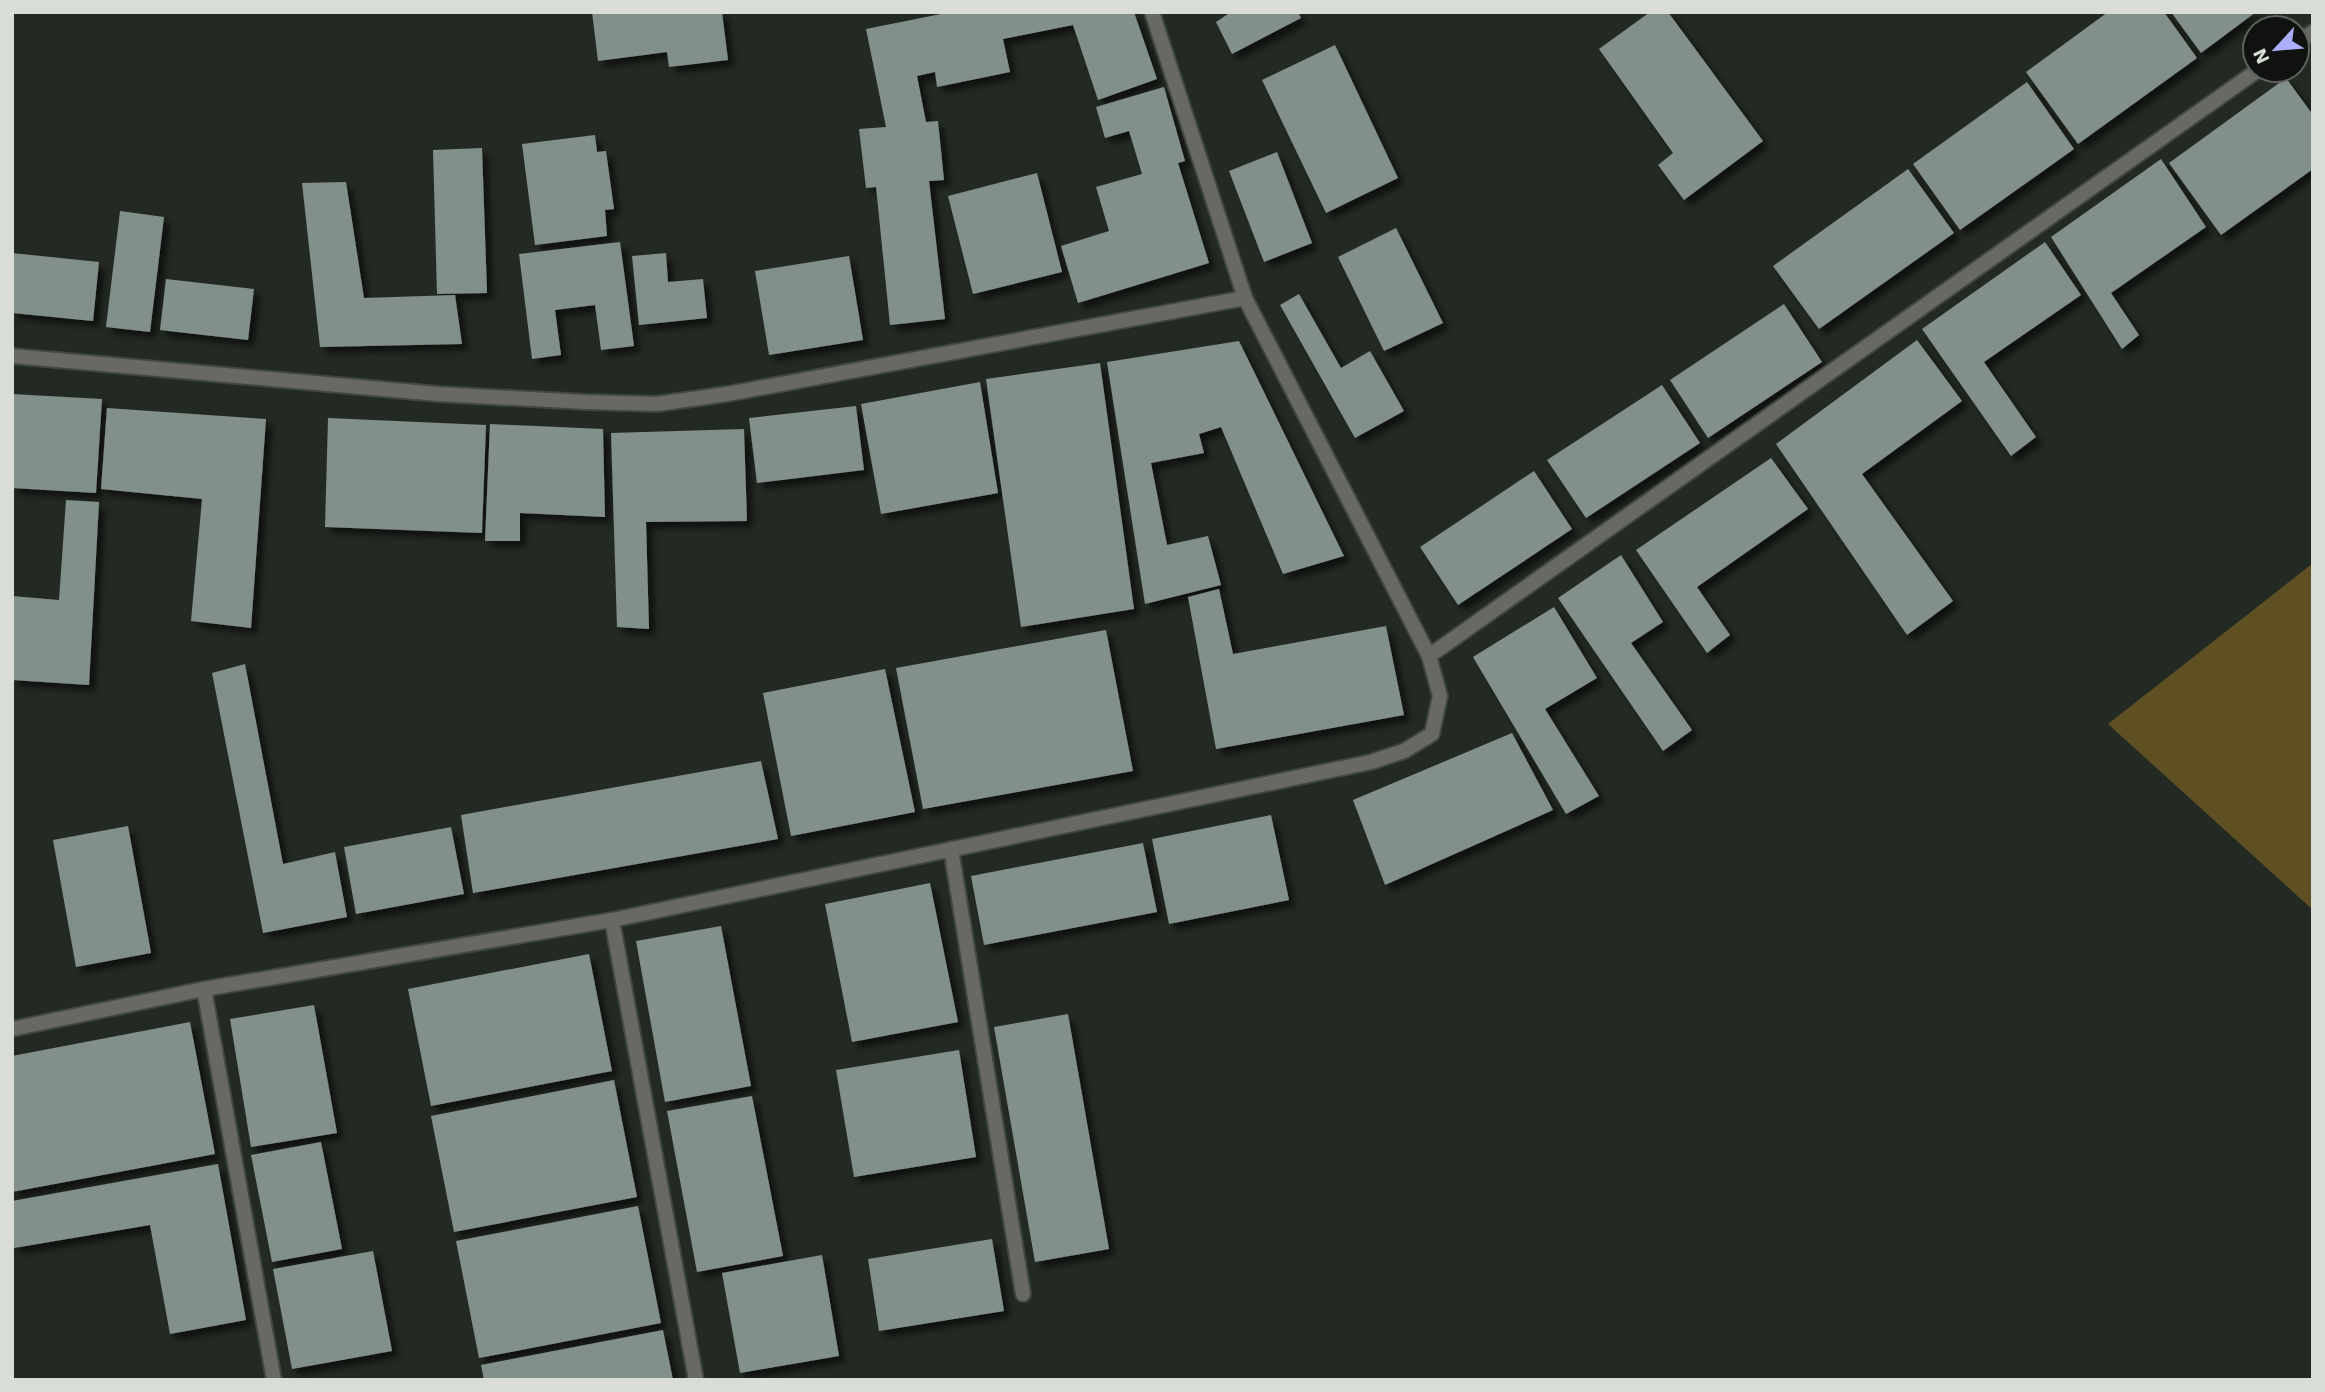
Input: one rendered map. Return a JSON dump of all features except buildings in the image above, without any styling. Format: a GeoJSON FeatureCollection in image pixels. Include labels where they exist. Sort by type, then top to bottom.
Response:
{"type":"FeatureCollection","features":[{"type":"Feature","properties":{"kind":"street"},"geometry":{"type":"LineString","coordinates":[[12,1029],[204,989],[612,920],[1395,755],[1432,734],[1438,717],[1440,696],[1429,656],[1245,298],[1152,12]]}},
{"type":"Feature","properties":{"kind":"street"},"geometry":{"type":"LineString","coordinates":[[1429,656],[2241,82]]}},
{"type":"Feature","properties":{"kind":"street"},"geometry":{"type":"LineString","coordinates":[[12,356],[438,394],[657,404],[727,394],[1245,298]]}},
{"type":"Feature","properties":{"kind":"street"},"geometry":{"type":"LineString","coordinates":[[951,849],[1023,1294]]}},
{"type":"Feature","properties":{"kind":"street"},"geometry":{"type":"LineString","coordinates":[[612,920],[696,1380]]}},
{"type":"Feature","properties":{"kind":"street"},"geometry":{"type":"LineString","coordinates":[[204,989],[274,1380]]}},
{"type":"Feature","properties":{"kind":"shaded area"},"geometry":{"type":"Polygon","coordinates":[[[2313,563],[2313,910],[2108,724],[2313,563]]]}}]}
